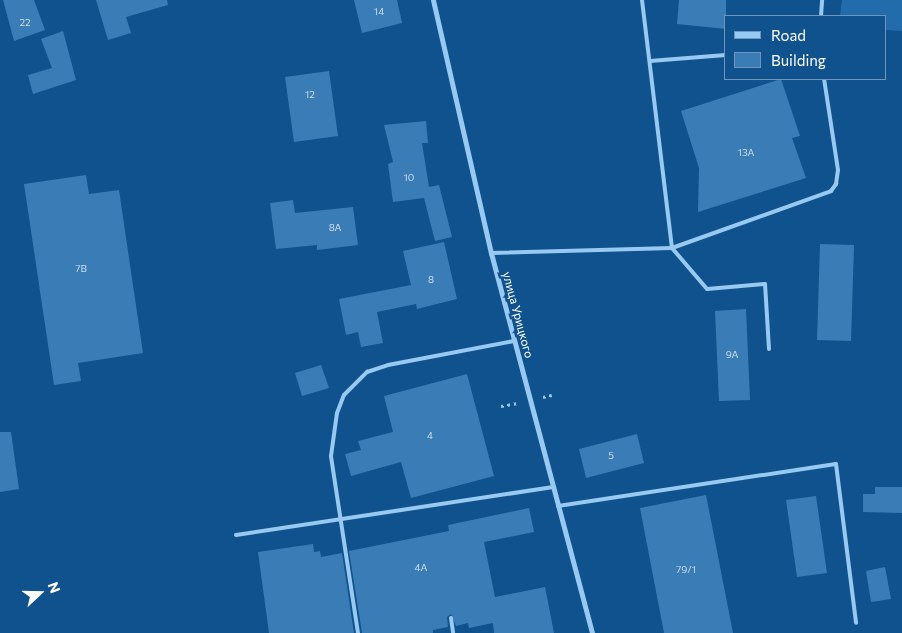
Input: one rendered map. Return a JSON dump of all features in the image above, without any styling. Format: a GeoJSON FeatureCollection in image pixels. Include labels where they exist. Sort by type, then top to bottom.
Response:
{"type":"FeatureCollection","features":[{"type":"Feature","properties":{"kind":"street","name":"улица Урицкого"},"geometry":{"type":"LineString","coordinates":[[433,1],[491,253],[592,633]]}},
{"type":"Feature","properties":{"kind":"lane"},"geometry":{"type":"LineString","coordinates":[[433,1],[440,0]]}},
{"type":"Feature","properties":{"kind":"lane"},"geometry":{"type":"LineString","coordinates":[[642,0],[672,248],[707,289],[765,284],[769,349]]}},
{"type":"Feature","properties":{"kind":"lane"},"geometry":{"type":"LineString","coordinates":[[821,15],[822,0]]}},
{"type":"Feature","properties":{"kind":"lane"},"geometry":{"type":"LineString","coordinates":[[650,61],[724,55]]}},
{"type":"Feature","properties":{"kind":"lane"},"geometry":{"type":"LineString","coordinates":[[491,253],[672,248],[831,190],[836,184],[838,170],[824,80]]}},
{"type":"Feature","properties":{"kind":"lane"},"geometry":{"type":"LineString","coordinates":[[358,633],[339,519],[331,456],[337,413],[353,383],[367,372],[388,365],[514,341]]}},
{"type":"Feature","properties":{"kind":"lane"},"geometry":{"type":"LineString","coordinates":[[558,506],[836,464],[856,623]]}},
{"type":"Feature","properties":{"kind":"lane"},"geometry":{"type":"LineString","coordinates":[[236,535],[553,487]]}},
{"type":"Feature","properties":{"kind":"lane"},"geometry":{"type":"LineString","coordinates":[[451,618],[453,633]]}},
{"type":"Feature","properties":{"kind":"shaded area"},"geometry":{"type":"Polygon","coordinates":[[[842,0],[902,0],[902,31],[887,30],[887,15],[840,15],[842,0]]]}},
{"type":"Feature","properties":{"kind":"building"},"geometry":{"type":"Polygon","coordinates":[[[3,0],[34,0],[45,30],[14,41],[3,0]]]}},
{"type":"Feature","properties":{"kind":"building"},"geometry":{"type":"Polygon","coordinates":[[[96,0],[167,0],[168,5],[126,17],[131,33],[108,40],[96,0]]]}},
{"type":"Feature","properties":{"kind":"building"},"geometry":{"type":"Polygon","coordinates":[[[354,0],[397,0],[402,23],[362,33],[354,0]]]}},
{"type":"Feature","properties":{"kind":"building"},"geometry":{"type":"Polygon","coordinates":[[[679,0],[726,0],[724,29],[677,24],[679,0]]]}},
{"type":"Feature","properties":{"kind":"building"},"geometry":{"type":"Polygon","coordinates":[[[63,31],[76,80],[33,94],[28,75],[52,68],[41,39],[63,31]]]}},
{"type":"Feature","properties":{"kind":"building"},"geometry":{"type":"Polygon","coordinates":[[[329,71],[338,136],[294,142],[285,77],[329,71]]]}},
{"type":"Feature","properties":{"kind":"building"},"geometry":{"type":"Polygon","coordinates":[[[781,80],[800,136],[792,138],[806,178],[698,212],[699,168],[681,111],[781,80]]]}},
{"type":"Feature","properties":{"kind":"building"},"geometry":{"type":"Polygon","coordinates":[[[426,121],[428,143],[422,143],[429,187],[439,185],[452,237],[435,241],[424,198],[393,202],[388,164],[393,162],[384,125],[426,121]]]}},
{"type":"Feature","properties":{"kind":"building"},"geometry":{"type":"Polygon","coordinates":[[[86,175],[89,194],[119,190],[143,353],[78,363],[81,381],[54,385],[24,184],[86,175]]]}},
{"type":"Feature","properties":{"kind":"building"},"geometry":{"type":"Polygon","coordinates":[[[293,200],[295,213],[353,207],[358,245],[317,250],[317,245],[276,249],[270,203],[293,200]]]}},
{"type":"Feature","properties":{"kind":"building"},"geometry":{"type":"Polygon","coordinates":[[[444,242],[457,299],[417,309],[416,304],[377,312],[383,343],[361,347],[358,332],[346,335],[339,299],[411,285],[403,251],[444,242]]]}},
{"type":"Feature","properties":{"kind":"building"},"geometry":{"type":"Polygon","coordinates":[[[820,244],[854,245],[851,341],[817,340],[820,244]]]}},
{"type":"Feature","properties":{"kind":"building"},"geometry":{"type":"Polygon","coordinates":[[[746,309],[750,400],[719,401],[715,311],[746,309]]]}},
{"type":"Feature","properties":{"kind":"building"},"geometry":{"type":"Polygon","coordinates":[[[321,365],[329,388],[302,396],[295,373],[321,365]]]}},
{"type":"Feature","properties":{"kind":"building"},"geometry":{"type":"Polygon","coordinates":[[[467,374],[494,476],[411,498],[401,462],[351,476],[345,454],[361,450],[358,441],[393,432],[384,396],[467,374]]]}},
{"type":"Feature","properties":{"kind":"building"},"geometry":{"type":"Polygon","coordinates":[[[0,432],[11,432],[19,489],[0,492],[0,432]]]}},
{"type":"Feature","properties":{"kind":"building"},"geometry":{"type":"Polygon","coordinates":[[[637,434],[644,463],[586,478],[579,449],[637,434]]]}},
{"type":"Feature","properties":{"kind":"building"},"geometry":{"type":"Polygon","coordinates":[[[875,487],[902,487],[902,513],[863,512],[863,494],[875,494],[875,487]]]}},
{"type":"Feature","properties":{"kind":"building"},"geometry":{"type":"Polygon","coordinates":[[[706,495],[733,633],[664,633],[640,508],[706,495]]]}},
{"type":"Feature","properties":{"kind":"building"},"geometry":{"type":"Polygon","coordinates":[[[816,496],[827,573],[797,577],[786,500],[816,496]]]}},
{"type":"Feature","properties":{"kind":"building"},"geometry":{"type":"Polygon","coordinates":[[[529,508],[534,532],[484,542],[495,597],[545,587],[554,633],[494,633],[493,623],[469,628],[468,623],[456,626],[451,614],[447,617],[448,627],[433,630],[433,633],[362,633],[349,551],[449,531],[448,525],[529,508]]]}},
{"type":"Feature","properties":{"kind":"building"},"geometry":{"type":"Polygon","coordinates":[[[313,544],[314,552],[320,551],[321,557],[342,553],[354,633],[269,633],[258,552],[313,544]]]}},
{"type":"Feature","properties":{"kind":"building"},"geometry":{"type":"Polygon","coordinates":[[[885,567],[891,599],[871,602],[866,571],[885,567]]]}}]}
